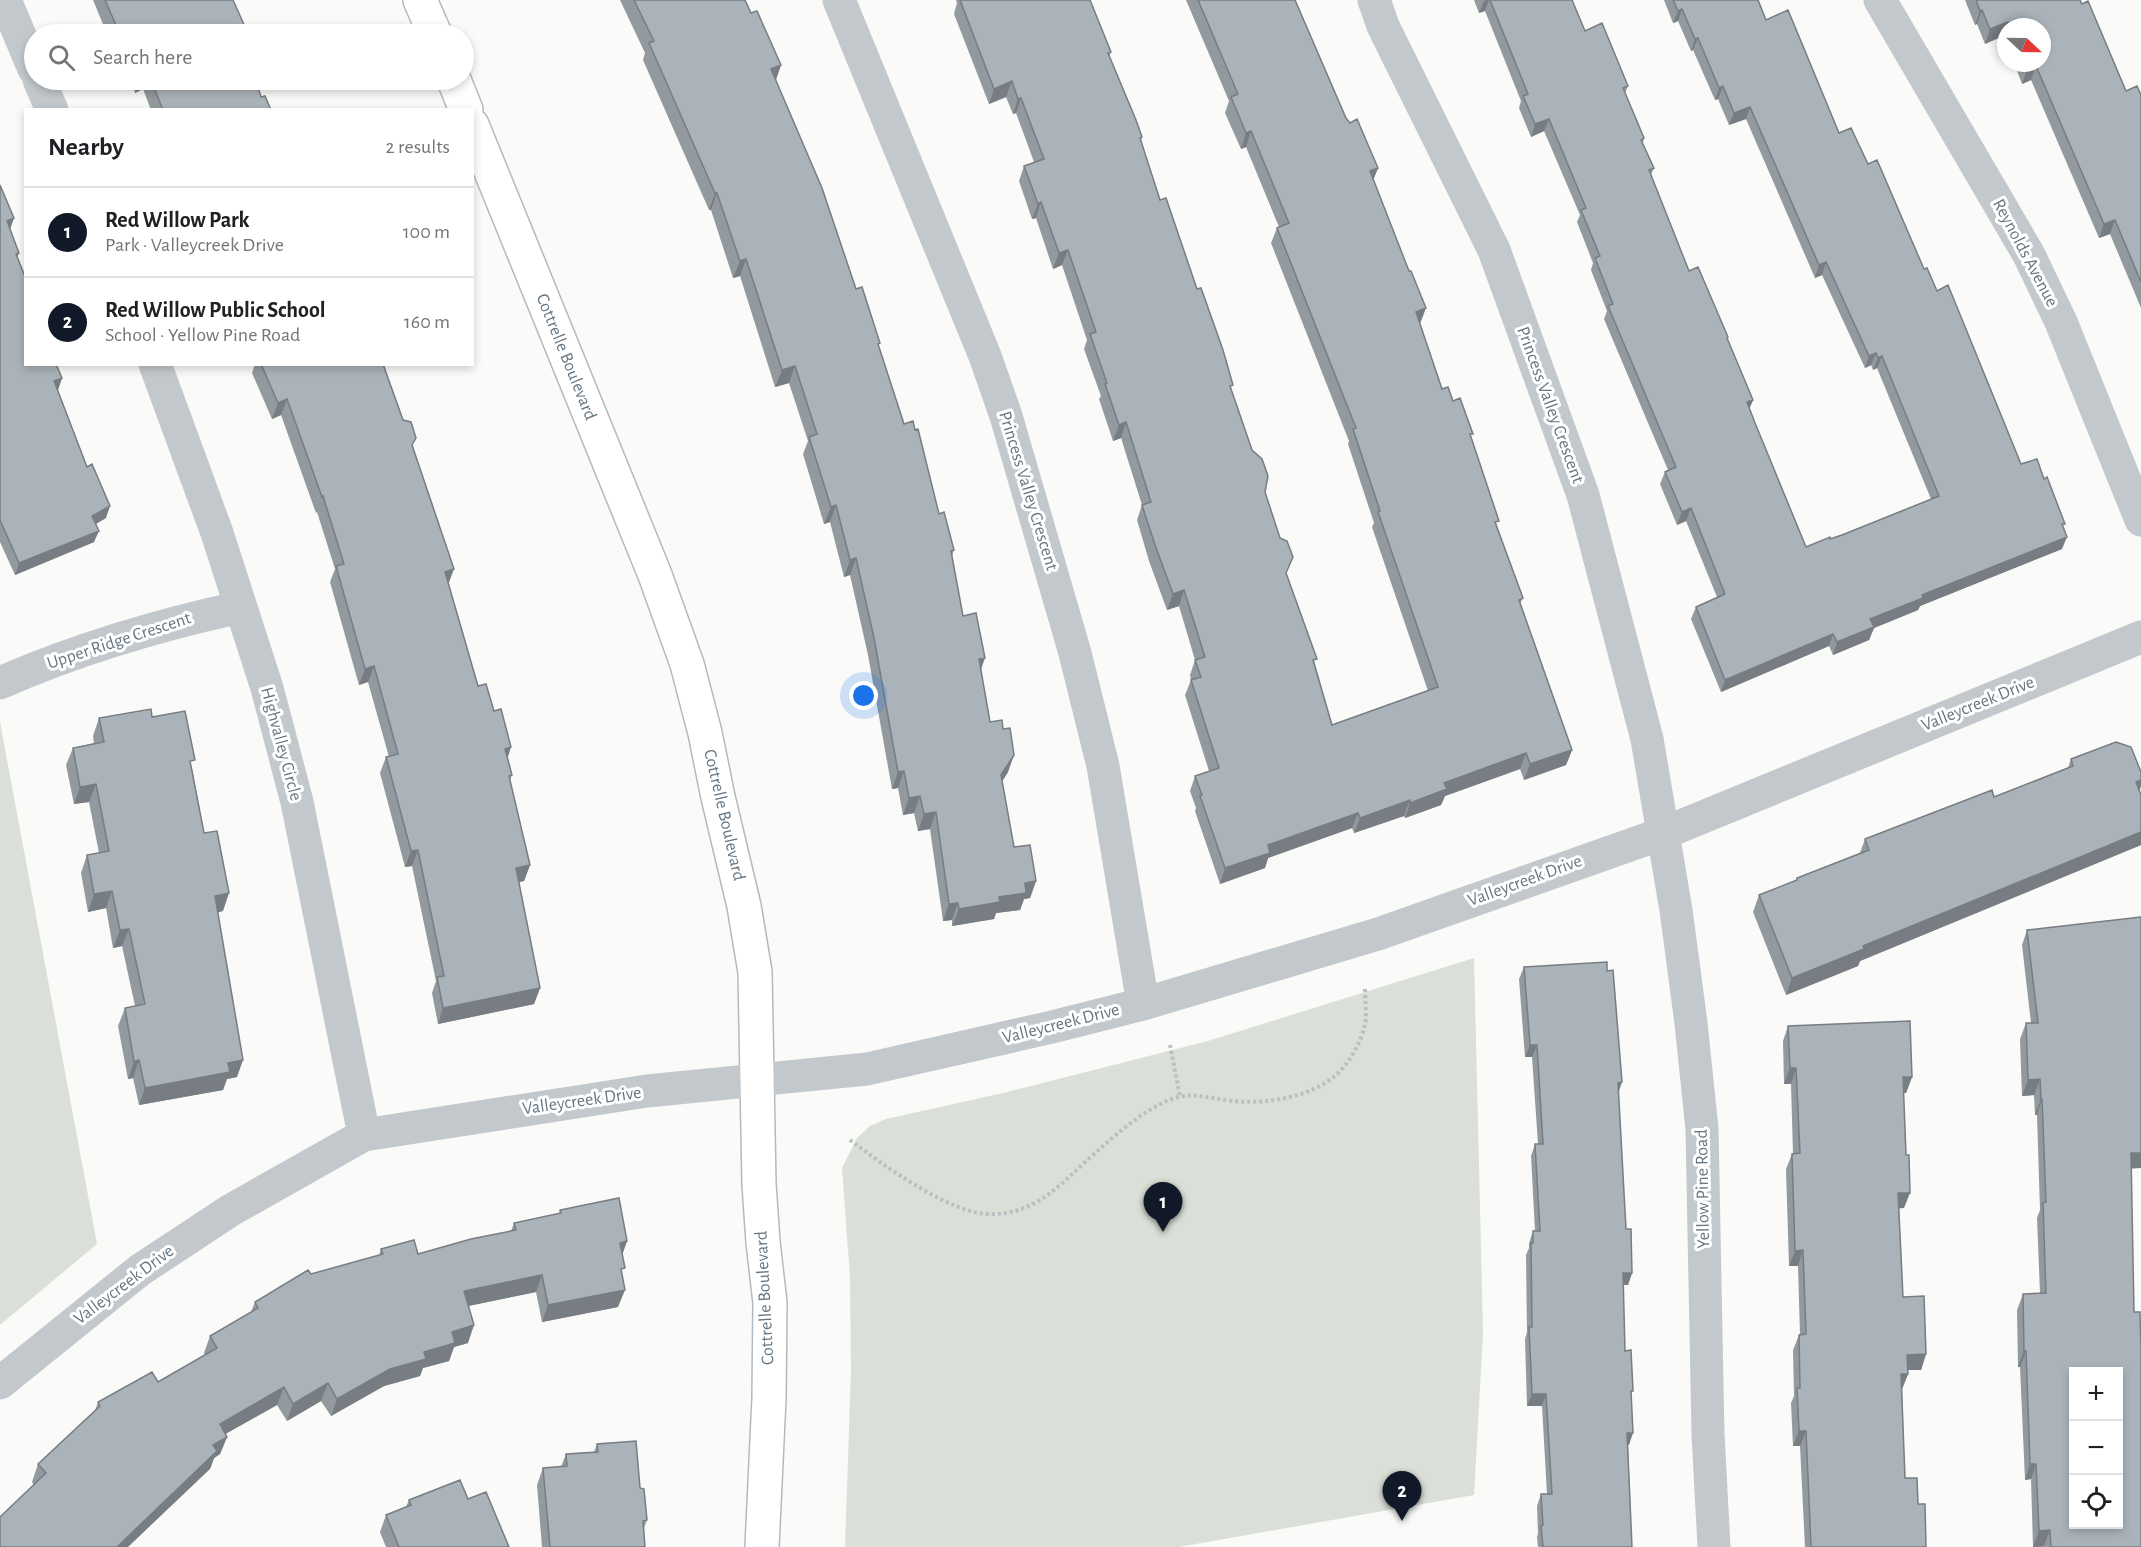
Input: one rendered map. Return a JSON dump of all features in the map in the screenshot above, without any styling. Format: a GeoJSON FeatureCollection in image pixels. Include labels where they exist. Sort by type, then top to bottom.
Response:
{"type":"FeatureCollection","features":[{"type":"Feature","properties":{"kind":"main road"},"geometry":{"type":"LineString","coordinates":[[420,0],[431,24]]}},
{"type":"Feature","properties":{"kind":"main road"},"geometry":{"type":"LineString","coordinates":[[458,90],[465,108]]}},
{"type":"Feature","properties":{"kind":"main road","name":"Cottrelle Boulevard"},"geometry":{"type":"LineString","coordinates":[[474,130],[655,576],[687,664],[705,733],[748,928],[755,972],[760,1195],[770,1304],[769,1398],[762,1547]]}},
{"type":"Feature","properties":{"kind":"street"},"geometry":{"type":"LineString","coordinates":[[5,0],[24,45]]}},
{"type":"Feature","properties":{"kind":"street","name":"Princess Valley Crescent"},"geometry":{"type":"LineString","coordinates":[[839,0],[985,356],[1006,416],[1075,653],[1103,766],[1143,1004]]}},
{"type":"Feature","properties":{"kind":"street","name":"Princess Valley Crescent"},"geometry":{"type":"LineString","coordinates":[[1374,0],[1383,26],[1494,250],[1582,495],[1647,739],[1664,832]]}},
{"type":"Feature","properties":{"kind":"street","name":"Reynolds Avenue"},"geometry":{"type":"LineString","coordinates":[[1880,0],[2029,255],[2061,322],[2141,520]]}},
{"type":"Feature","properties":{"kind":"street"},"geometry":{"type":"LineString","coordinates":[[43,90],[51,108]]}},
{"type":"Feature","properties":{"kind":"street","name":"Highvalley Circle"},"geometry":{"type":"LineString","coordinates":[[156,366],[217,533],[267,688],[297,802],[364,1135]]}},
{"type":"Feature","properties":{"kind":"street","name":"Upper Ridge Crescent"},"geometry":{"type":"LineString","coordinates":[[0,683],[62,658],[175,622],[241,607]]}},
{"type":"Feature","properties":{"kind":"street","name":"Valleycreek Drive"},"geometry":{"type":"LineString","coordinates":[[0,1383],[140,1270],[231,1210],[364,1135],[647,1091],[867,1069],[1052,1028],[1143,1004],[1378,934],[1664,832],[2141,638]]}},
{"type":"Feature","properties":{"kind":"street","name":"Yellow Pine Road"},"geometry":{"type":"LineString","coordinates":[[1664,832],[1691,1023],[1702,1130],[1708,1434],[1714,1547]]}},
{"type":"Feature","properties":{"kind":"path"},"geometry":{"type":"LineString","coordinates":[[850,1140],[875,1159],[960,1209],[988,1215],[1016,1212],[1042,1200],[1093,1155],[1151,1109],[1193,1094],[1232,1101],[1271,1102],[1308,1091],[1336,1075],[1353,1053],[1365,1024],[1365,988]]}},
{"type":"Feature","properties":{"kind":"path"},"geometry":{"type":"LineString","coordinates":[[1170,1045],[1180,1097]]}},
{"type":"Feature","properties":{"kind":"shaded area"},"geometry":{"type":"Polygon","coordinates":[[[0,722],[97,1244],[0,1325],[0,722]]]}},
{"type":"Feature","properties":{"kind":"shaded area"},"geometry":{"type":"Polygon","coordinates":[[[1474,958],[1483,1333],[1474,1495],[1179,1547],[845,1547],[851,1370],[850,1277],[842,1168],[857,1138],[870,1126],[886,1119],[1003,1093],[1208,1041],[1474,958]]]}},
{"type":"Feature","properties":{"kind":"building"},"geometry":{"type":"Polygon","coordinates":[[[105,0],[233,0],[244,24],[116,24],[105,0]]]}},
{"type":"Feature","properties":{"kind":"building"},"geometry":{"type":"Polygon","coordinates":[[[634,0],[745,0],[751,13],[757,11],[781,65],[771,69],[822,188],[856,289],[862,287],[904,424],[913,421],[915,430],[918,429],[939,514],[944,512],[954,550],[951,551],[963,616],[976,613],[985,658],[979,659],[990,722],[1002,720],[1003,729],[1010,728],[1014,755],[1001,775],[1014,847],[1030,845],[1036,881],[1025,883],[1026,893],[999,897],[1000,902],[959,909],[958,903],[949,904],[936,812],[924,814],[920,796],[909,798],[904,771],[898,772],[874,638],[856,558],[850,560],[836,505],[831,507],[809,437],[817,434],[795,366],[782,370],[746,259],[740,261],[717,193],[715,193],[649,43],[654,41],[634,0]]]}},
{"type":"Feature","properties":{"kind":"building"},"geometry":{"type":"Polygon","coordinates":[[[960,0],[1090,0],[1111,52],[1108,53],[1142,137],[1140,138],[1160,200],[1166,198],[1197,289],[1201,288],[1223,350],[1233,385],[1230,386],[1252,450],[1262,459],[1268,476],[1265,492],[1280,538],[1287,541],[1293,557],[1286,573],[1317,659],[1313,660],[1332,725],[1438,687],[1378,512],[1380,511],[1353,429],[1356,428],[1277,228],[1289,223],[1251,131],[1246,133],[1231,97],[1238,94],[1198,0],[1295,0],[1346,118],[1350,123],[1357,119],[1378,168],[1370,171],[1426,308],[1416,312],[1442,389],[1448,387],[1453,401],[1460,398],[1473,434],[1470,434],[1499,521],[1495,522],[1523,598],[1519,600],[1572,750],[1530,764],[1526,753],[1444,783],[1447,789],[1410,803],[1410,800],[1360,818],[1358,813],[1268,845],[1270,853],[1225,868],[1195,776],[1219,768],[1191,680],[1201,677],[1195,660],[1205,657],[1184,590],[1173,594],[1155,545],[1142,505],[1151,502],[1126,422],[1119,425],[1105,384],[1107,383],[1090,334],[1096,332],[1068,250],[1059,253],[1041,202],[1038,204],[1024,166],[1044,159],[1021,98],[1018,99],[1012,81],[994,89],[960,0]]]}},
{"type":"Feature","properties":{"kind":"building"},"geometry":{"type":"Polygon","coordinates":[[[1490,0],[1572,0],[1585,31],[1602,23],[1628,86],[1623,88],[1644,138],[1641,140],[1654,168],[1649,170],[1689,271],[1698,267],[1728,337],[1753,400],[1747,402],[1806,547],[1939,496],[1882,356],[1878,358],[1876,353],[1869,356],[1826,262],[1819,265],[1750,107],[1734,113],[1723,86],[1719,88],[1698,38],[1695,39],[1682,9],[1678,11],[1673,0],[1758,0],[1766,20],[1788,10],[1839,133],[1851,128],[1868,164],[1877,160],[1924,269],[1927,268],[1937,291],[1948,285],[2021,464],[2037,459],[2044,479],[2047,477],[2065,524],[2062,524],[2067,537],[1922,595],[1923,598],[1870,619],[1874,627],[1837,642],[1833,634],[1725,680],[1696,607],[1725,594],[1691,508],[1682,512],[1665,472],[1676,467],[1608,306],[1613,304],[1595,258],[1600,256],[1581,210],[1586,208],[1549,119],[1535,124],[1523,96],[1528,94],[1490,0]]]}},
{"type":"Feature","properties":{"kind":"building"},"geometry":{"type":"Polygon","coordinates":[[[1976,0],[2080,0],[2082,4],[2088,1],[2126,91],[2137,86],[2141,95],[2141,282],[2115,220],[2104,224],[2039,72],[2051,72],[2051,18],[1997,18],[1997,26],[1990,29],[1982,10],[1980,11],[1976,0]]]}},
{"type":"Feature","properties":{"kind":"building"},"geometry":{"type":"Polygon","coordinates":[[[155,90],[259,90],[261,97],[265,96],[270,108],[162,108],[155,90]]]}},
{"type":"Feature","properties":{"kind":"building"},"geometry":{"type":"Polygon","coordinates":[[[0,185],[14,218],[7,221],[24,274],[24,366],[57,366],[62,378],[54,381],[87,467],[92,464],[110,506],[92,516],[99,531],[19,563],[0,520],[0,185]]]}},
{"type":"Feature","properties":{"kind":"building"},"geometry":{"type":"Polygon","coordinates":[[[262,366],[384,366],[403,420],[411,422],[416,438],[412,445],[454,569],[445,572],[478,686],[486,684],[494,711],[501,709],[511,747],[505,749],[512,775],[509,776],[530,865],[516,868],[540,988],[443,1008],[437,977],[444,976],[418,850],[411,851],[386,757],[398,754],[374,666],[365,669],[336,566],[344,564],[323,496],[287,399],[278,403],[262,366]]]}},
{"type":"Feature","properties":{"kind":"building"},"geometry":{"type":"Polygon","coordinates":[[[151,709],[152,717],[185,711],[195,760],[190,761],[204,833],[217,831],[229,893],[215,896],[243,1060],[228,1063],[230,1072],[145,1088],[139,1060],[134,1062],[125,1008],[145,1004],[129,929],[120,930],[112,891],[94,894],[87,855],[109,851],[96,784],[80,787],[73,748],[104,742],[99,718],[151,709]]]}},
{"type":"Feature","properties":{"kind":"building"},"geometry":{"type":"Polygon","coordinates":[[[2116,742],[2131,747],[2141,772],[2141,780],[2136,782],[2141,795],[2141,832],[1863,946],[1864,949],[1792,978],[1759,895],[1869,850],[1865,839],[1992,790],[1994,797],[2073,766],[2071,759],[2116,742]]]}},
{"type":"Feature","properties":{"kind":"building"},"geometry":{"type":"Polygon","coordinates":[[[2141,917],[2141,1153],[2131,1153],[2134,1312],[2140,1312],[2141,1347],[2141,1547],[2051,1547],[2050,1530],[2039,1531],[2036,1464],[2030,1464],[2023,1294],[2046,1293],[2043,1203],[2046,1202],[2042,1099],[2040,1079],[2028,1080],[2026,1023],[2038,1023],[2027,930],[2141,917]]]}},
{"type":"Feature","properties":{"kind":"building"},"geometry":{"type":"Polygon","coordinates":[[[1607,962],[1607,971],[1613,970],[1622,1082],[1618,1083],[1626,1229],[1631,1229],[1632,1273],[1623,1273],[1625,1351],[1631,1350],[1633,1391],[1631,1391],[1633,1433],[1627,1433],[1632,1547],[1543,1547],[1541,1494],[1552,1494],[1546,1394],[1532,1394],[1529,1327],[1532,1327],[1531,1243],[1533,1243],[1533,1231],[1540,1231],[1535,1144],[1543,1144],[1537,1045],[1530,1045],[1524,967],[1607,962]]]}},
{"type":"Feature","properties":{"kind":"building"},"geometry":{"type":"Polygon","coordinates":[[[1910,1021],[1912,1077],[1903,1077],[1910,1193],[1898,1193],[1903,1297],[1924,1296],[1926,1354],[1907,1355],[1908,1374],[1901,1374],[1905,1478],[1917,1478],[1918,1504],[1925,1504],[1926,1547],[1811,1547],[1806,1431],[1799,1431],[1797,1388],[1800,1388],[1799,1335],[1806,1334],[1803,1250],[1795,1251],[1792,1154],[1800,1153],[1796,1068],[1790,1068],[1788,1026],[1910,1021]]]}},
{"type":"Feature","properties":{"kind":"building"},"geometry":{"type":"Polygon","coordinates":[[[619,1198],[627,1241],[620,1243],[625,1268],[621,1269],[625,1290],[548,1305],[542,1275],[464,1291],[474,1325],[452,1332],[455,1343],[424,1352],[426,1359],[390,1369],[337,1399],[328,1383],[293,1404],[284,1387],[220,1424],[227,1437],[213,1445],[217,1451],[117,1547],[0,1547],[0,1517],[46,1473],[38,1464],[100,1406],[98,1402],[152,1372],[158,1382],[217,1348],[210,1336],[258,1308],[255,1302],[308,1270],[311,1274],[383,1254],[381,1249],[414,1240],[418,1254],[471,1239],[516,1230],[514,1223],[561,1213],[560,1210],[619,1198]]]}},
{"type":"Feature","properties":{"kind":"building"},"geometry":{"type":"Polygon","coordinates":[[[636,1441],[640,1488],[644,1489],[647,1520],[643,1521],[645,1547],[550,1547],[543,1468],[567,1466],[566,1454],[598,1452],[597,1444],[636,1441]]]}},
{"type":"Feature","properties":{"kind":"building"},"geometry":{"type":"Polygon","coordinates":[[[460,1480],[468,1499],[486,1492],[509,1547],[399,1547],[386,1515],[411,1505],[409,1500],[460,1480]]]}},
{"type":"Feature","properties":{"kind":"place","name":"Red Willow Park"},"geometry":{"type":"Point","coordinates":[1163,1232]}},
{"type":"Feature","properties":{"kind":"place","name":"Red Willow Public School"},"geometry":{"type":"Point","coordinates":[1402,1521]}}]}
